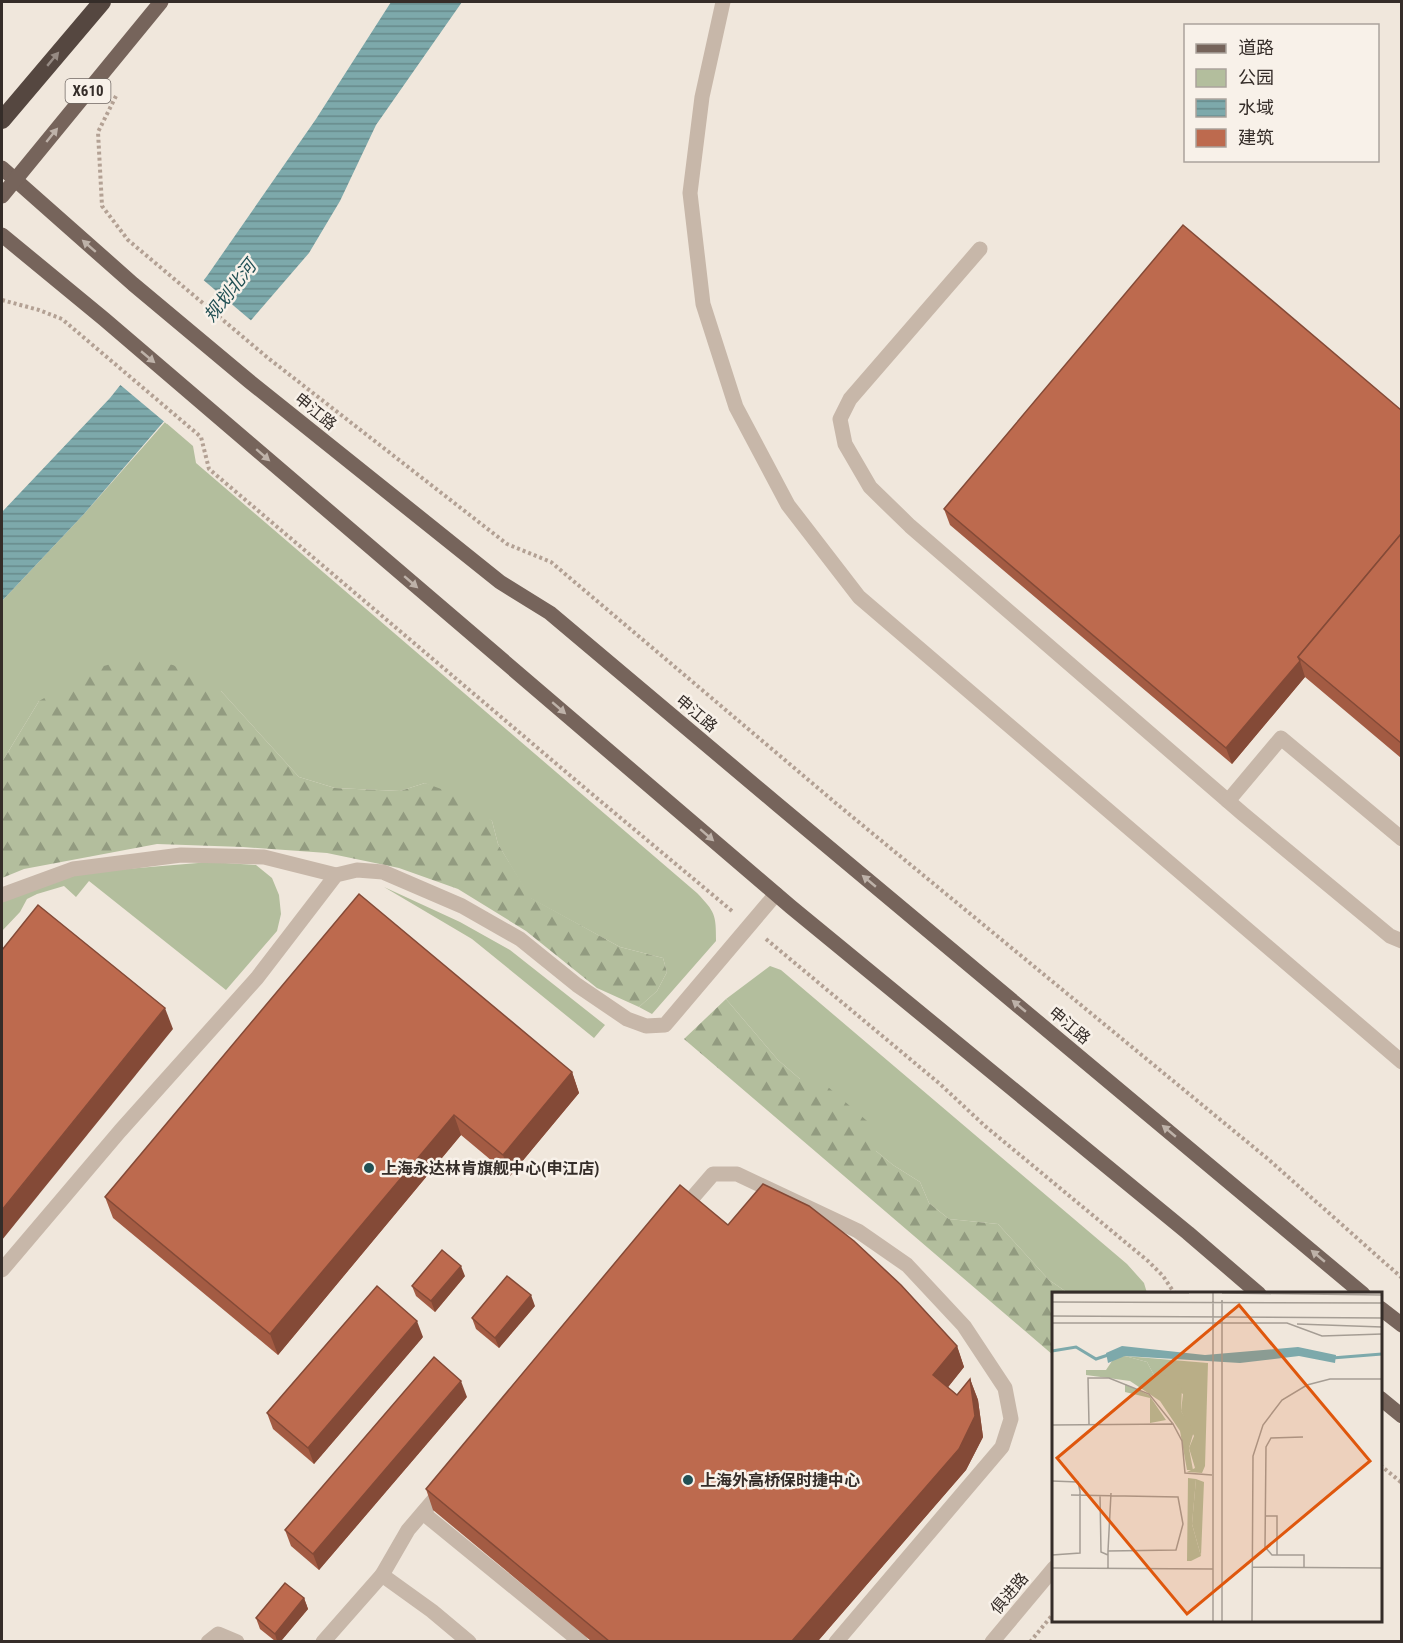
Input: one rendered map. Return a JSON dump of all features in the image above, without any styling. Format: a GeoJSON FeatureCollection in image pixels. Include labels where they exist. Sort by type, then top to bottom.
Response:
{"type":"FeatureCollection","features":[{"type":"Feature","properties":{"kind":"highway","name":"X610"},"geometry":{"type":"LineString","coordinates":[[2,120],[102,2]]}},
{"type":"Feature","properties":{"kind":"main road","name":"X610"},"geometry":{"type":"LineString","coordinates":[[2,196],[161,2]]}},
{"type":"Feature","properties":{"kind":"main road","name":"申江路"},"geometry":{"type":"LineString","coordinates":[[2,168],[133,284],[249,381],[500,582],[550,613],[1362,1292]]}},
{"type":"Feature","properties":{"kind":"main road"},"geometry":{"type":"LineString","coordinates":[[2,235],[776,894],[1258,1292]]}},
{"type":"Feature","properties":{"kind":"main road"},"geometry":{"type":"LineString","coordinates":[[1382,1310],[1401,1325]]}},
{"type":"Feature","properties":{"kind":"main road"},"geometry":{"type":"LineString","coordinates":[[1382,1400],[1401,1416]]}},
{"type":"Feature","properties":{"kind":"street"},"geometry":{"type":"LineString","coordinates":[[723,2],[702,97],[690,193],[703,304],[736,407],[788,505],[859,597],[1401,1062]]}},
{"type":"Feature","properties":{"kind":"street"},"geometry":{"type":"LineString","coordinates":[[980,249],[850,399],[840,419],[844,444],[870,487],[910,526],[1228,801],[1390,936],[1401,941]]}},
{"type":"Feature","properties":{"kind":"street"},"geometry":{"type":"LineString","coordinates":[[1228,801],[1281,738],[1401,839]]}},
{"type":"Feature","properties":{"kind":"street"},"geometry":{"type":"LineString","coordinates":[[2,895],[73,869],[182,855],[264,856],[336,875],[357,870],[383,872],[462,906],[520,939],[608,1007],[627,1019],[646,1026],[665,1025],[748,924],[776,894]]}},
{"type":"Feature","properties":{"kind":"street"},"geometry":{"type":"LineString","coordinates":[[2,1270],[120,1131],[257,978],[336,875]]}},
{"type":"Feature","properties":{"kind":"street"},"geometry":{"type":"LineString","coordinates":[[675,1218],[713,1174],[737,1174],[858,1231],[907,1265],[956,1317],[1005,1388],[1011,1419],[1002,1447],[836,1641]]}},
{"type":"Feature","properties":{"kind":"street"},"geometry":{"type":"LineString","coordinates":[[323,1641],[382,1575],[408,1530],[453,1477]]}},
{"type":"Feature","properties":{"kind":"street"},"geometry":{"type":"LineString","coordinates":[[423,1513],[581,1641]]}},
{"type":"Feature","properties":{"kind":"street","name":"俱进路"},"geometry":{"type":"LineString","coordinates":[[992,1641],[1052,1569]]}},
{"type":"Feature","properties":{"kind":"street"},"geometry":{"type":"LineString","coordinates":[[382,1575],[469,1641]]}},
{"type":"Feature","properties":{"kind":"street"},"geometry":{"type":"LineString","coordinates":[[208,1641],[218,1634],[237,1641]]}},
{"type":"Feature","properties":{"kind":"path"},"geometry":{"type":"LineString","coordinates":[[119,89],[98,132],[102,206],[128,240],[268,358],[507,544],[551,562],[838,805],[1268,1159],[1401,1278]]}},
{"type":"Feature","properties":{"kind":"path"},"geometry":{"type":"LineString","coordinates":[[2,300],[62,319],[201,437],[209,469],[559,766],[940,1084],[985,1126],[1148,1261],[1175,1292]]}},
{"type":"Feature","properties":{"kind":"path"},"geometry":{"type":"LineString","coordinates":[[1382,1467],[1401,1483]]}},
{"type":"Feature","properties":{"kind":"path"},"geometry":{"type":"LineString","coordinates":[[1030,1641],[1052,1614]]}},
{"type":"Feature","properties":{"kind":"green space"},"geometry":{"type":"Polygon","coordinates":[[[165,422],[193,446],[196,463],[697,893],[708,905],[715,919],[716,941],[652,1014],[639,1007],[657,991],[667,972],[663,958],[620,947],[530,898],[498,844],[492,821],[425,783],[400,791],[335,788],[299,777],[221,691],[39,701],[2,762],[2,601],[84,514],[165,422]]]}},
{"type":"Feature","properties":{"kind":"green space"},"geometry":{"type":"Polygon","coordinates":[[[133,658],[173,665],[221,691],[299,777],[335,788],[400,791],[425,783],[465,798],[492,821],[498,844],[531,898],[620,947],[663,958],[667,972],[657,991],[639,1007],[597,988],[526,931],[458,889],[399,868],[327,853],[157,844],[24,869],[2,878],[2,762],[39,701],[100,667],[133,658]]]}},
{"type":"Feature","properties":{"kind":"green space"},"geometry":{"type":"Polygon","coordinates":[[[210,862],[256,865],[272,878],[279,895],[281,914],[277,931],[226,990],[89,881],[76,897],[64,886],[27,899],[20,912],[2,931],[2,900],[73,876],[102,871],[210,862]]]}},
{"type":"Feature","properties":{"kind":"green space"},"geometry":{"type":"Polygon","coordinates":[[[384,887],[460,922],[510,950],[605,1025],[594,1038],[472,939],[384,887]]]}},
{"type":"Feature","properties":{"kind":"green space"},"geometry":{"type":"Polygon","coordinates":[[[770,966],[781,970],[1127,1264],[1144,1283],[1147,1292],[1067,1292],[1049,1280],[998,1224],[949,1219],[929,1203],[920,1182],[876,1151],[778,1060],[726,999],[770,966]]]}},
{"type":"Feature","properties":{"kind":"green space"},"geometry":{"type":"Polygon","coordinates":[[[726,999],[778,1060],[800,1079],[820,1080],[874,1127],[876,1151],[920,1182],[929,1203],[949,1219],[998,1224],[1049,1280],[1067,1292],[1052,1292],[1052,1354],[684,1039],[726,999]]]}},
{"type":"Feature","properties":{"kind":"water","name":"规划北河"},"geometry":{"type":"Polygon","coordinates":[[[391,2],[462,2],[376,125],[340,201],[309,253],[84,514],[2,601],[2,512],[110,398],[207,276],[316,119],[391,2]]]}},
{"type":"Feature","properties":{"kind":"pier"},"geometry":{"type":"Polygon","coordinates":[[[201,278],[254,323],[167,424],[118,383],[201,278]]]}},
{"type":"Feature","properties":{"kind":"building"},"geometry":{"type":"Polygon","coordinates":[[[1183,225],[1401,410],[1401,534],[1298,657],[1300,661],[1226,748],[944,509],[1183,225]]]}},
{"type":"Feature","properties":{"kind":"building"},"geometry":{"type":"Polygon","coordinates":[[[1401,534],[1401,743],[1298,657],[1401,534]]]}},
{"type":"Feature","properties":{"kind":"building"},"geometry":{"type":"Polygon","coordinates":[[[359,894],[572,1072],[503,1155],[454,1115],[270,1334],[105,1197],[359,894]]]}},
{"type":"Feature","properties":{"kind":"building"},"geometry":{"type":"Polygon","coordinates":[[[38,905],[165,1008],[2,1210],[2,950],[38,905]]]}},
{"type":"Feature","properties":{"kind":"building"},"geometry":{"type":"Polygon","coordinates":[[[763,1184],[809,1206],[854,1241],[901,1285],[957,1346],[933,1375],[957,1395],[970,1379],[975,1416],[959,1449],[792,1641],[609,1641],[426,1489],[680,1185],[728,1225],[763,1184]]]}},
{"type":"Feature","properties":{"kind":"building"},"geometry":{"type":"Polygon","coordinates":[[[442,1250],[461,1266],[431,1301],[412,1286],[442,1250]]]}},
{"type":"Feature","properties":{"kind":"building"},"geometry":{"type":"Polygon","coordinates":[[[507,1276],[531,1295],[495,1338],[472,1318],[507,1276]]]}},
{"type":"Feature","properties":{"kind":"building"},"geometry":{"type":"Polygon","coordinates":[[[377,1286],[417,1321],[308,1448],[267,1413],[377,1286]]]}},
{"type":"Feature","properties":{"kind":"building"},"geometry":{"type":"Polygon","coordinates":[[[434,1357],[461,1381],[313,1554],[285,1530],[434,1357]]]}},
{"type":"Feature","properties":{"kind":"building"},"geometry":{"type":"Polygon","coordinates":[[[285,1583],[304,1598],[275,1634],[256,1618],[285,1583]]]}},
{"type":"Feature","properties":{"kind":"place","name":"上海永达林肯旗舰中心(申江店)"},"geometry":{"type":"Point","coordinates":[369,1168]}},
{"type":"Feature","properties":{"kind":"place","name":"上海外高桥保时捷中心"},"geometry":{"type":"Point","coordinates":[688,1480]}}]}
